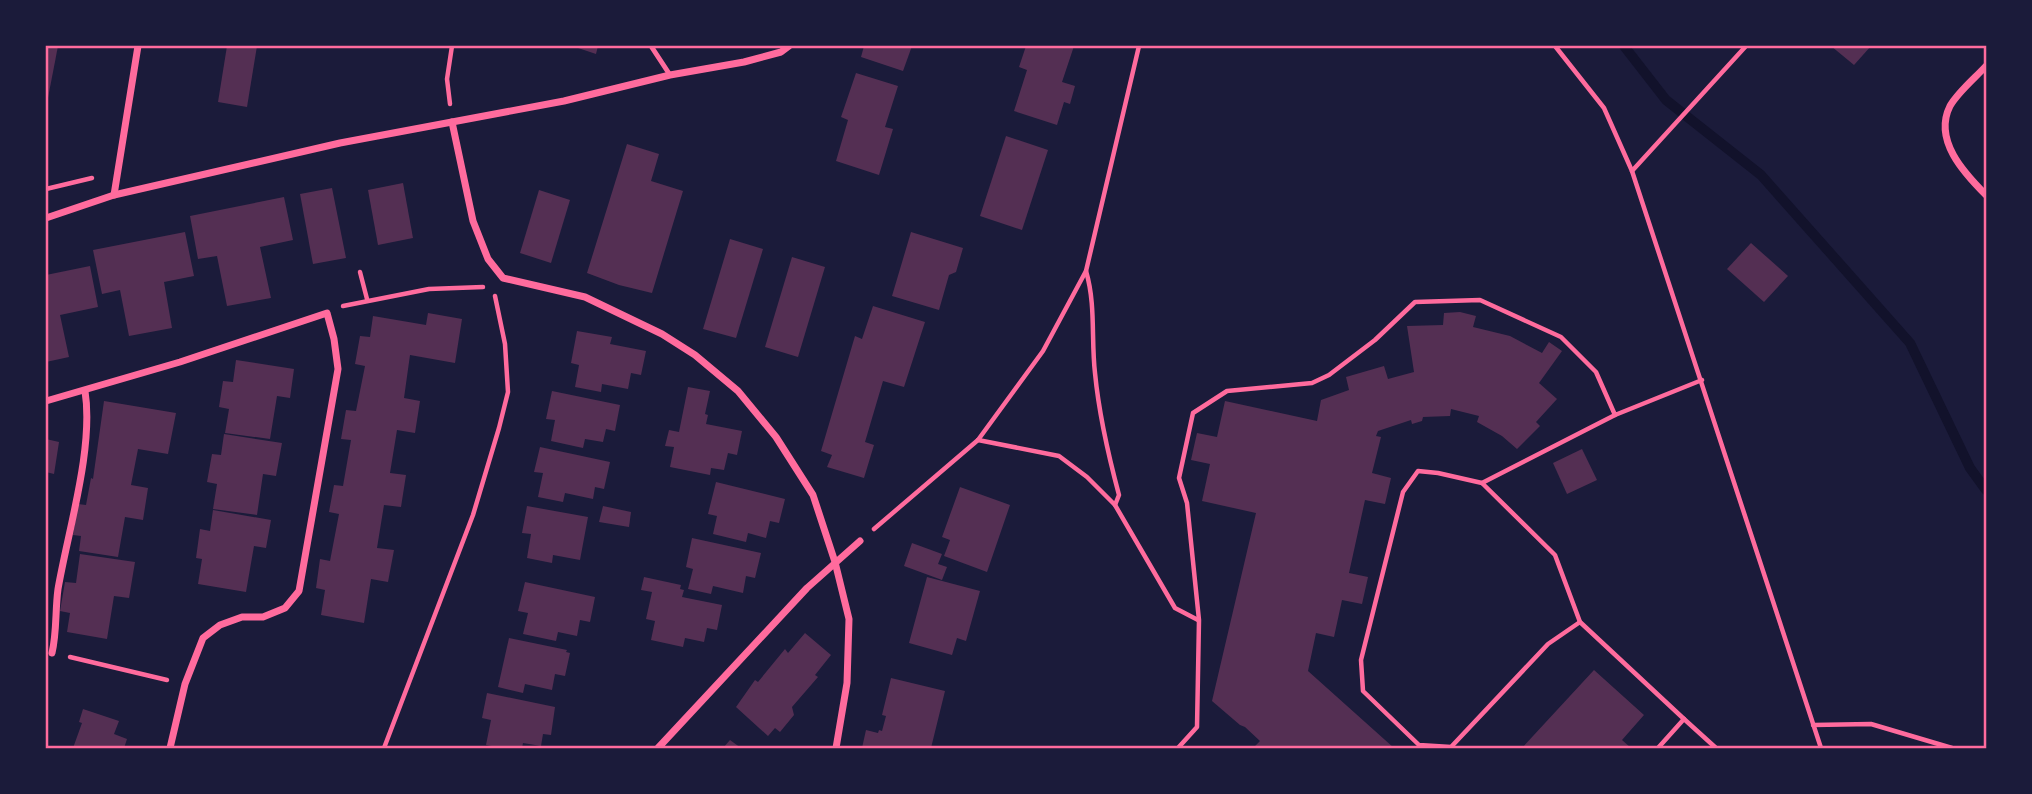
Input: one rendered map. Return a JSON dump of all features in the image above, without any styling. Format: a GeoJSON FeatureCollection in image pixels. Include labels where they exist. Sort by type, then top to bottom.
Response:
{"type":"FeatureCollection","features":[{"type":"Feature","properties":{"kind":"street"},"geometry":{"type":"LineString","coordinates":[[114,195],[138,46]]}},
{"type":"Feature","properties":{"kind":"street"},"geometry":{"type":"LineString","coordinates":[[46,218],[114,195],[340,143],[564,101],[670,75],[744,62],[781,52],[789,46]]}},
{"type":"Feature","properties":{"kind":"street"},"geometry":{"type":"LineString","coordinates":[[1986,66],[1951,105],[1946,119],[1946,135],[1951,152],[1964,173],[1986,195]]}},
{"type":"Feature","properties":{"kind":"street"},"geometry":{"type":"LineString","coordinates":[[452,122],[473,221],[488,259],[503,278],[585,297],[662,334],[719,373],[738,391],[776,437],[813,495],[835,562],[849,619],[847,683],[836,748]]}},
{"type":"Feature","properties":{"kind":"street"},"geometry":{"type":"LineString","coordinates":[[46,401],[85,391],[327,313],[338,369],[299,591],[285,608],[263,617],[242,617],[220,625],[203,638],[185,684],[170,748]]}},
{"type":"Feature","properties":{"kind":"street"},"geometry":{"type":"LineString","coordinates":[[52,653],[56,638],[58,589],[85,450],[85,391]]}},
{"type":"Feature","properties":{"kind":"street"},"geometry":{"type":"LineString","coordinates":[[658,748],[807,588],[860,541]]}},
{"type":"Feature","properties":{"kind":"lane"},"geometry":{"type":"LineString","coordinates":[[651,46],[670,75]]}},
{"type":"Feature","properties":{"kind":"path"},"geometry":{"type":"LineString","coordinates":[[452,122],[447,79],[453,46]]}},
{"type":"Feature","properties":{"kind":"path"},"geometry":{"type":"LineString","coordinates":[[860,541],[978,440],[1043,351],[1086,271],[1139,46]]}},
{"type":"Feature","properties":{"kind":"path"},"geometry":{"type":"LineString","coordinates":[[1555,46],[1604,108],[1632,171],[1821,748]]}},
{"type":"Feature","properties":{"kind":"path"},"geometry":{"type":"LineString","coordinates":[[1632,171],[1746,46]]}},
{"type":"Feature","properties":{"kind":"path"},"geometry":{"type":"LineString","coordinates":[[46,189],[118,172]]}},
{"type":"Feature","properties":{"kind":"path"},"geometry":{"type":"LineString","coordinates":[[1086,271],[1092,293],[1094,371],[1103,434],[1119,495],[1115,505]]}},
{"type":"Feature","properties":{"kind":"path"},"geometry":{"type":"LineString","coordinates":[[360,272],[367,299]]}},
{"type":"Feature","properties":{"kind":"path"},"geometry":{"type":"LineString","coordinates":[[327,313],[349,303],[429,289],[494,287],[505,344],[508,392],[473,515],[383,748]]}},
{"type":"Feature","properties":{"kind":"path"},"geometry":{"type":"LineString","coordinates":[[1178,748],[1196,727],[1199,620],[1187,503],[1179,478],[1194,413],[1227,391],[1312,383],[1329,375],[1375,340],[1415,302],[1480,300],[1561,337],[1596,372],[1615,415]]}},
{"type":"Feature","properties":{"kind":"path"},"geometry":{"type":"LineString","coordinates":[[1482,484],[1615,415],[1702,380]]}},
{"type":"Feature","properties":{"kind":"path"},"geometry":{"type":"LineString","coordinates":[[978,440],[1059,456],[1087,477],[1115,505],[1175,608],[1199,620]]}},
{"type":"Feature","properties":{"kind":"path"},"geometry":{"type":"LineString","coordinates":[[1580,622],[1548,644],[1451,747],[1419,745],[1363,691],[1361,660],[1403,492],[1418,471],[1438,473],[1482,484],[1555,555],[1580,622],[1716,748]]}},
{"type":"Feature","properties":{"kind":"path"},"geometry":{"type":"LineString","coordinates":[[52,653],[185,684]]}},
{"type":"Feature","properties":{"kind":"path"},"geometry":{"type":"LineString","coordinates":[[1658,748],[1684,719]]}},
{"type":"Feature","properties":{"kind":"path"},"geometry":{"type":"LineString","coordinates":[[1813,725],[1871,724],[1952,748]]}},
{"type":"Feature","properties":{"kind":"building"},"geometry":{"type":"Polygon","coordinates":[[[46,46],[58,46],[47,103],[46,103],[46,46]]]}},
{"type":"Feature","properties":{"kind":"building"},"geometry":{"type":"Polygon","coordinates":[[[227,46],[257,46],[247,107],[218,102],[227,46]]]}},
{"type":"Feature","properties":{"kind":"building"},"geometry":{"type":"Polygon","coordinates":[[[572,46],[598,46],[596,54],[572,46]]]}},
{"type":"Feature","properties":{"kind":"building"},"geometry":{"type":"Polygon","coordinates":[[[864,46],[912,46],[903,71],[861,57],[864,46]]]}},
{"type":"Feature","properties":{"kind":"building"},"geometry":{"type":"Polygon","coordinates":[[[1026,46],[1074,46],[1062,82],[1075,86],[1070,104],[1064,102],[1057,125],[1014,111],[1027,70],[1019,67],[1026,46]]]}},
{"type":"Feature","properties":{"kind":"building"},"geometry":{"type":"Polygon","coordinates":[[[1831,46],[1871,46],[1854,65],[1831,46]]]}},
{"type":"Feature","properties":{"kind":"building"},"geometry":{"type":"Polygon","coordinates":[[[856,73],[898,86],[885,127],[893,129],[879,175],[836,161],[848,120],[841,117],[856,73]]]}},
{"type":"Feature","properties":{"kind":"building"},"geometry":{"type":"Polygon","coordinates":[[[1006,136],[1048,150],[1022,230],[980,216],[1006,136]]]}},
{"type":"Feature","properties":{"kind":"building"},"geometry":{"type":"Polygon","coordinates":[[[627,144],[659,154],[651,181],[683,191],[652,293],[587,273],[627,144]]]}},
{"type":"Feature","properties":{"kind":"building"},"geometry":{"type":"Polygon","coordinates":[[[403,183],[413,238],[378,245],[368,190],[403,183]]]}},
{"type":"Feature","properties":{"kind":"building"},"geometry":{"type":"Polygon","coordinates":[[[332,188],[346,258],[313,264],[300,194],[332,188]]]}},
{"type":"Feature","properties":{"kind":"building"},"geometry":{"type":"Polygon","coordinates":[[[539,190],[570,200],[551,263],[520,253],[539,190]]]}},
{"type":"Feature","properties":{"kind":"building"},"geometry":{"type":"Polygon","coordinates":[[[284,197],[293,240],[260,247],[271,298],[227,306],[217,256],[198,259],[190,216],[284,197]]]}},
{"type":"Feature","properties":{"kind":"building"},"geometry":{"type":"Polygon","coordinates":[[[185,232],[194,276],[164,282],[172,328],[129,336],[120,290],[102,294],[93,250],[185,232]]]}},
{"type":"Feature","properties":{"kind":"building"},"geometry":{"type":"Polygon","coordinates":[[[911,232],[963,248],[956,272],[949,275],[939,310],[892,296],[911,232]]]}},
{"type":"Feature","properties":{"kind":"building"},"geometry":{"type":"Polygon","coordinates":[[[730,239],[763,249],[736,338],[703,329],[730,239]]]}},
{"type":"Feature","properties":{"kind":"building"},"geometry":{"type":"Polygon","coordinates":[[[1751,243],[1788,276],[1764,302],[1727,269],[1751,243]]]}},
{"type":"Feature","properties":{"kind":"building"},"geometry":{"type":"Polygon","coordinates":[[[792,257],[825,267],[798,357],[765,347],[792,257]]]}},
{"type":"Feature","properties":{"kind":"building"},"geometry":{"type":"Polygon","coordinates":[[[90,266],[98,307],[60,315],[69,357],[46,362],[46,275],[90,266]]]}},
{"type":"Feature","properties":{"kind":"building"},"geometry":{"type":"Polygon","coordinates":[[[873,306],[925,322],[904,387],[883,381],[865,442],[874,445],[864,478],[827,467],[832,455],[821,451],[855,336],[862,339],[873,306]]]}},
{"type":"Feature","properties":{"kind":"building"},"geometry":{"type":"Polygon","coordinates":[[[1460,312],[1476,316],[1473,327],[1510,336],[1542,353],[1549,342],[1562,351],[1539,383],[1557,399],[1536,422],[1540,426],[1517,449],[1502,436],[1477,422],[1479,416],[1451,409],[1450,416],[1423,417],[1422,421],[1412,424],[1411,420],[1378,431],[1376,436],[1381,437],[1372,473],[1391,478],[1385,504],[1365,500],[1349,573],[1368,577],[1362,604],[1342,600],[1334,637],[1316,633],[1308,671],[1394,748],[1253,748],[1260,741],[1212,701],[1256,513],[1202,501],[1210,464],[1191,460],[1197,433],[1217,437],[1225,401],[1317,421],[1321,400],[1349,390],[1346,377],[1384,366],[1388,379],[1414,372],[1407,326],[1443,325],[1444,313],[1460,312]]]}},
{"type":"Feature","properties":{"kind":"building"},"geometry":{"type":"Polygon","coordinates":[[[428,313],[462,319],[455,363],[410,355],[404,398],[420,401],[415,433],[397,430],[390,473],[406,475],[401,507],[384,505],[377,548],[394,550],[388,582],[371,579],[364,623],[321,615],[325,590],[316,588],[320,559],[330,561],[339,514],[329,512],[334,485],[343,486],[351,440],[341,439],[346,410],[356,411],[365,366],[355,364],[360,336],[370,337],[373,316],[426,325],[428,313]]]}},
{"type":"Feature","properties":{"kind":"building"},"geometry":{"type":"Polygon","coordinates":[[[577,331],[612,337],[610,344],[646,351],[641,375],[631,373],[628,389],[602,384],[601,392],[575,387],[579,365],[571,363],[577,331]]]}},
{"type":"Feature","properties":{"kind":"building"},"geometry":{"type":"Polygon","coordinates":[[[236,360],[294,369],[290,398],[277,396],[270,439],[225,433],[229,409],[219,407],[223,381],[233,382],[236,360]]]}},
{"type":"Feature","properties":{"kind":"building"},"geometry":{"type":"Polygon","coordinates":[[[688,387],[710,391],[705,414],[708,415],[706,424],[742,431],[737,455],[728,453],[724,470],[711,468],[710,475],[670,467],[674,447],[665,446],[669,430],[679,432],[688,387]]]}},
{"type":"Feature","properties":{"kind":"building"},"geometry":{"type":"Polygon","coordinates":[[[552,391],[620,405],[615,431],[606,429],[603,442],[585,439],[583,448],[551,441],[555,420],[546,419],[552,391]]]}},
{"type":"Feature","properties":{"kind":"building"},"geometry":{"type":"Polygon","coordinates":[[[104,401],[176,413],[168,454],[138,449],[131,485],[148,488],[143,520],[125,517],[118,557],[79,551],[81,536],[73,535],[78,504],[86,505],[91,478],[93,479],[104,401]]]}},
{"type":"Feature","properties":{"kind":"building"},"geometry":{"type":"Polygon","coordinates":[[[224,434],[282,443],[276,476],[263,474],[257,515],[213,509],[217,484],[207,482],[212,454],[221,455],[224,434]]]}},
{"type":"Feature","properties":{"kind":"building"},"geometry":{"type":"Polygon","coordinates":[[[46,439],[59,442],[54,474],[46,472],[46,439]]]}},
{"type":"Feature","properties":{"kind":"building"},"geometry":{"type":"Polygon","coordinates":[[[540,447],[610,462],[604,489],[595,487],[593,499],[565,493],[563,502],[538,497],[543,473],[534,472],[540,447]]]}},
{"type":"Feature","properties":{"kind":"building"},"geometry":{"type":"Polygon","coordinates":[[[1582,449],[1597,480],[1567,494],[1553,463],[1582,449]]]}},
{"type":"Feature","properties":{"kind":"building"},"geometry":{"type":"Polygon","coordinates":[[[716,482],[785,499],[779,523],[770,521],[766,538],[748,533],[746,542],[713,534],[717,516],[708,514],[716,482]]]}},
{"type":"Feature","properties":{"kind":"building"},"geometry":{"type":"Polygon","coordinates":[[[960,487],[1010,505],[987,572],[944,556],[950,540],[942,537],[960,487]]]}},
{"type":"Feature","properties":{"kind":"building"},"geometry":{"type":"Polygon","coordinates":[[[527,506],[588,517],[580,560],[553,555],[552,563],[527,558],[531,534],[522,533],[527,506]]]}},
{"type":"Feature","properties":{"kind":"building"},"geometry":{"type":"Polygon","coordinates":[[[603,506],[631,512],[629,527],[599,522],[603,506]]]}},
{"type":"Feature","properties":{"kind":"building"},"geometry":{"type":"Polygon","coordinates":[[[213,510],[271,520],[266,548],[254,546],[246,592],[198,584],[202,559],[196,558],[200,529],[210,531],[213,510]]]}},
{"type":"Feature","properties":{"kind":"building"},"geometry":{"type":"Polygon","coordinates":[[[692,538],[761,553],[755,578],[746,576],[743,593],[713,586],[711,594],[688,589],[693,569],[686,567],[692,538]]]}},
{"type":"Feature","properties":{"kind":"building"},"geometry":{"type":"Polygon","coordinates":[[[912,543],[942,554],[938,564],[947,567],[942,580],[904,566],[912,543]]]}},
{"type":"Feature","properties":{"kind":"building"},"geometry":{"type":"Polygon","coordinates":[[[80,554],[135,562],[129,598],[114,596],[107,639],[67,632],[70,613],[60,611],[65,582],[76,583],[80,554]]]}},
{"type":"Feature","properties":{"kind":"building"},"geometry":{"type":"Polygon","coordinates":[[[644,577],[681,585],[680,589],[684,590],[682,597],[722,605],[717,630],[707,628],[704,642],[685,638],[683,647],[651,640],[655,621],[646,619],[652,592],[641,590],[644,577]]]}},
{"type":"Feature","properties":{"kind":"building"},"geometry":{"type":"Polygon","coordinates":[[[927,577],[980,591],[966,641],[957,638],[952,655],[909,643],[927,577]]]}},
{"type":"Feature","properties":{"kind":"building"},"geometry":{"type":"Polygon","coordinates":[[[525,582],[595,597],[590,622],[580,620],[577,636],[558,632],[556,641],[523,634],[528,613],[518,611],[525,582]]]}},
{"type":"Feature","properties":{"kind":"building"},"geometry":{"type":"Polygon","coordinates":[[[805,633],[831,655],[815,675],[818,677],[792,707],[794,715],[780,732],[775,728],[768,736],[736,707],[755,680],[758,682],[785,649],[788,653],[805,633]]]}},
{"type":"Feature","properties":{"kind":"building"},"geometry":{"type":"Polygon","coordinates":[[[509,638],[567,650],[566,652],[570,653],[565,676],[555,674],[552,690],[525,684],[523,693],[498,687],[509,638]]]}},
{"type":"Feature","properties":{"kind":"building"},"geometry":{"type":"Polygon","coordinates":[[[1594,670],[1644,715],[1622,740],[1631,748],[1522,748],[1594,670]]]}},
{"type":"Feature","properties":{"kind":"building"},"geometry":{"type":"Polygon","coordinates":[[[891,678],[945,691],[931,748],[862,748],[866,730],[878,733],[879,730],[882,731],[886,716],[882,715],[891,678]]]}},
{"type":"Feature","properties":{"kind":"building"},"geometry":{"type":"Polygon","coordinates":[[[487,693],[555,707],[551,735],[543,734],[541,746],[523,743],[522,748],[502,748],[486,745],[491,720],[482,718],[487,693]]]}},
{"type":"Feature","properties":{"kind":"building"},"geometry":{"type":"Polygon","coordinates":[[[83,709],[119,721],[114,734],[127,739],[124,748],[73,748],[82,723],[79,722],[83,709]]]}},
{"type":"Feature","properties":{"kind":"building"},"geometry":{"type":"Polygon","coordinates":[[[730,740],[741,748],[723,748],[730,740]]]}},
{"type":"Feature","properties":{"kind":"waterway"},"geometry":{"type":"LineString","coordinates":[[1624,46],[1666,100],[1761,175],[1910,343],[1970,468],[1986,490]]}}]}
